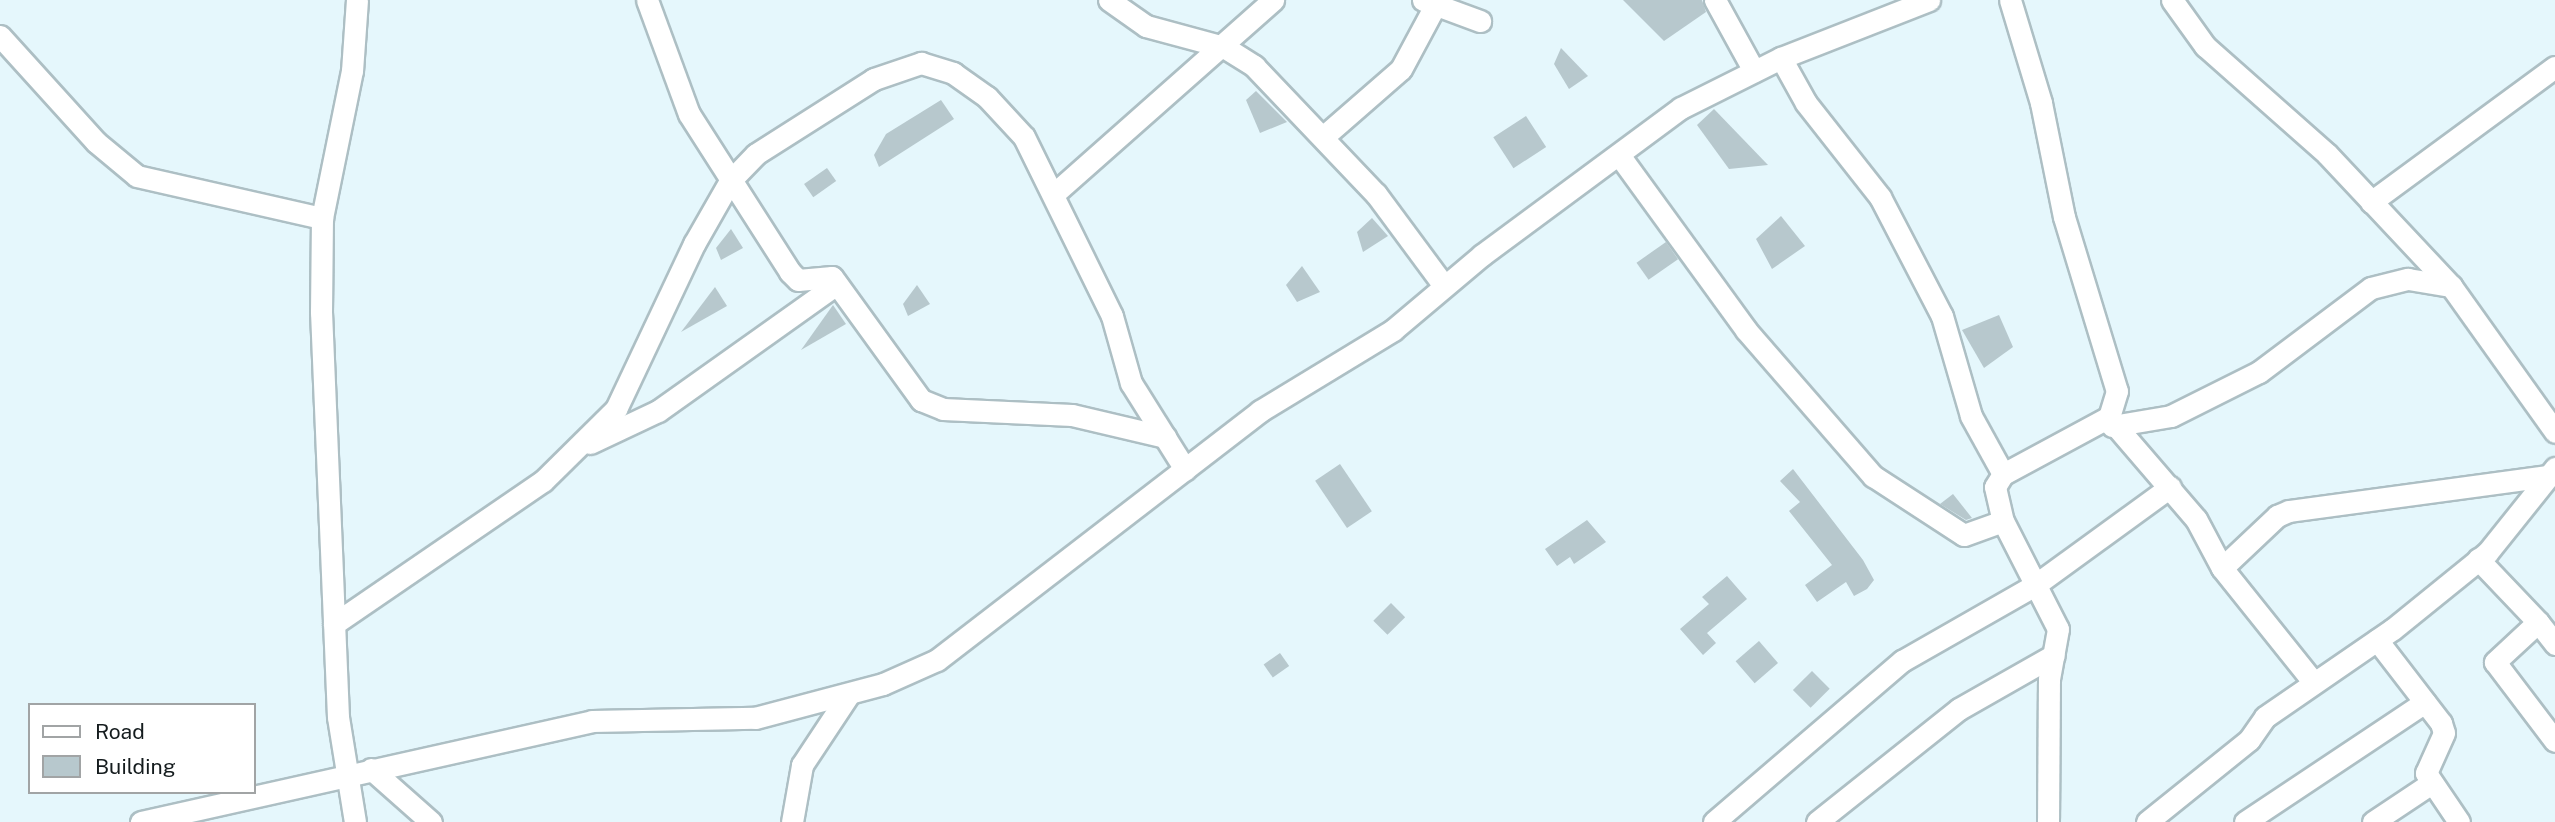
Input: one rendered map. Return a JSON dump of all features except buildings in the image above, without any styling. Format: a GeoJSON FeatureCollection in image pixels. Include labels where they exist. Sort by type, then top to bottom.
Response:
{"type":"FeatureCollection","features":[{"type":"Feature","properties":{"kind":"street"},"geometry":{"type":"LineString","coordinates":[[355,822],[347,773],[334,624],[322,218],[352,71],[357,0]]}},
{"type":"Feature","properties":{"kind":"street"},"geometry":{"type":"LineString","coordinates":[[647,0],[689,114],[730,181],[798,280],[827,275],[837,284],[929,407],[1072,415],[1165,437]]}},
{"type":"Feature","properties":{"kind":"street"},"geometry":{"type":"LineString","coordinates":[[1109,0],[1146,26],[1223,47],[1254,66],[1376,194],[1444,286]]}},
{"type":"Feature","properties":{"kind":"street"},"geometry":{"type":"LineString","coordinates":[[1056,192],[1273,0]]}},
{"type":"Feature","properties":{"kind":"street"},"geometry":{"type":"LineString","coordinates":[[1715,0],[1754,71]]}},
{"type":"Feature","properties":{"kind":"street"},"geometry":{"type":"LineString","coordinates":[[141,822],[242,813],[347,773],[592,721],[755,718],[849,694],[937,660],[1260,411],[1393,330],[1444,286],[1681,108],[1781,58],[1929,0]]}},
{"type":"Feature","properties":{"kind":"street"},"geometry":{"type":"LineString","coordinates":[[2010,0],[2041,103],[2064,217],[2117,391],[2110,422]]}},
{"type":"Feature","properties":{"kind":"street"},"geometry":{"type":"LineString","coordinates":[[2172,0],[2205,46],[2327,154],[2451,286],[2555,432]]}},
{"type":"Feature","properties":{"kind":"street"},"geometry":{"type":"LineString","coordinates":[[1323,137],[1401,69],[1432,2],[1480,21]]}},
{"type":"Feature","properties":{"kind":"street"},"geometry":{"type":"LineString","coordinates":[[0,37],[96,142],[137,176],[322,218]]}},
{"type":"Feature","properties":{"kind":"street"},"geometry":{"type":"LineString","coordinates":[[1781,58],[1806,103],[1880,197],[1941,316],[1971,416],[2003,474]]}},
{"type":"Feature","properties":{"kind":"street"},"geometry":{"type":"LineString","coordinates":[[334,624],[542,481],[581,447],[616,409],[694,244],[730,181],[756,154],[814,113],[874,79],[921,63],[953,73],[987,97],[1024,137],[1056,192],[1092,282],[1112,316],[1131,383],[1185,469]]}},
{"type":"Feature","properties":{"kind":"street"},"geometry":{"type":"LineString","coordinates":[[2371,202],[2555,67]]}},
{"type":"Feature","properties":{"kind":"street"},"geometry":{"type":"LineString","coordinates":[[1619,155],[1746,330],[1873,476],[1964,535],[2003,521]]}},
{"type":"Feature","properties":{"kind":"street"},"geometry":{"type":"LineString","coordinates":[[2048,822],[2057,629],[2003,521],[1995,487],[2003,474],[2110,422],[2171,416],[2259,372],[2371,288],[2408,279],[2451,286]]}},
{"type":"Feature","properties":{"kind":"street"},"geometry":{"type":"LineString","coordinates":[[581,447],[658,411],[837,284]]}},
{"type":"Feature","properties":{"kind":"street"},"geometry":{"type":"LineString","coordinates":[[2110,422],[2196,519],[2221,568],[2314,683]]}},
{"type":"Feature","properties":{"kind":"street"},"geometry":{"type":"LineString","coordinates":[[2221,568],[2277,516],[2290,511],[2552,472]]}},
{"type":"Feature","properties":{"kind":"street"},"geometry":{"type":"LineString","coordinates":[[2147,822],[2249,740],[2265,717],[2377,640],[2478,559],[2552,472]]}},
{"type":"Feature","properties":{"kind":"street"},"geometry":{"type":"LineString","coordinates":[[1714,822],[1902,661],[2035,585],[2170,487]]}},
{"type":"Feature","properties":{"kind":"street"},"geometry":{"type":"LineString","coordinates":[[2478,559],[2538,622],[2555,644]]}},
{"type":"Feature","properties":{"kind":"street"},"geometry":{"type":"LineString","coordinates":[[2538,622],[2495,662],[2555,741]]}},
{"type":"Feature","properties":{"kind":"street"},"geometry":{"type":"LineString","coordinates":[[2377,640],[2425,702],[2444,733],[2426,773],[2430,784],[2459,822]]}},
{"type":"Feature","properties":{"kind":"street"},"geometry":{"type":"LineString","coordinates":[[1817,822],[1959,709],[2054,655]]}},
{"type":"Feature","properties":{"kind":"street"},"geometry":{"type":"LineString","coordinates":[[792,822],[802,765],[849,694]]}},
{"type":"Feature","properties":{"kind":"street"},"geometry":{"type":"LineString","coordinates":[[2245,822],[2425,702]]}},
{"type":"Feature","properties":{"kind":"street"},"geometry":{"type":"LineString","coordinates":[[370,769],[430,822]]}},
{"type":"Feature","properties":{"kind":"street"},"geometry":{"type":"LineString","coordinates":[[2375,822],[2430,784]]}}]}
